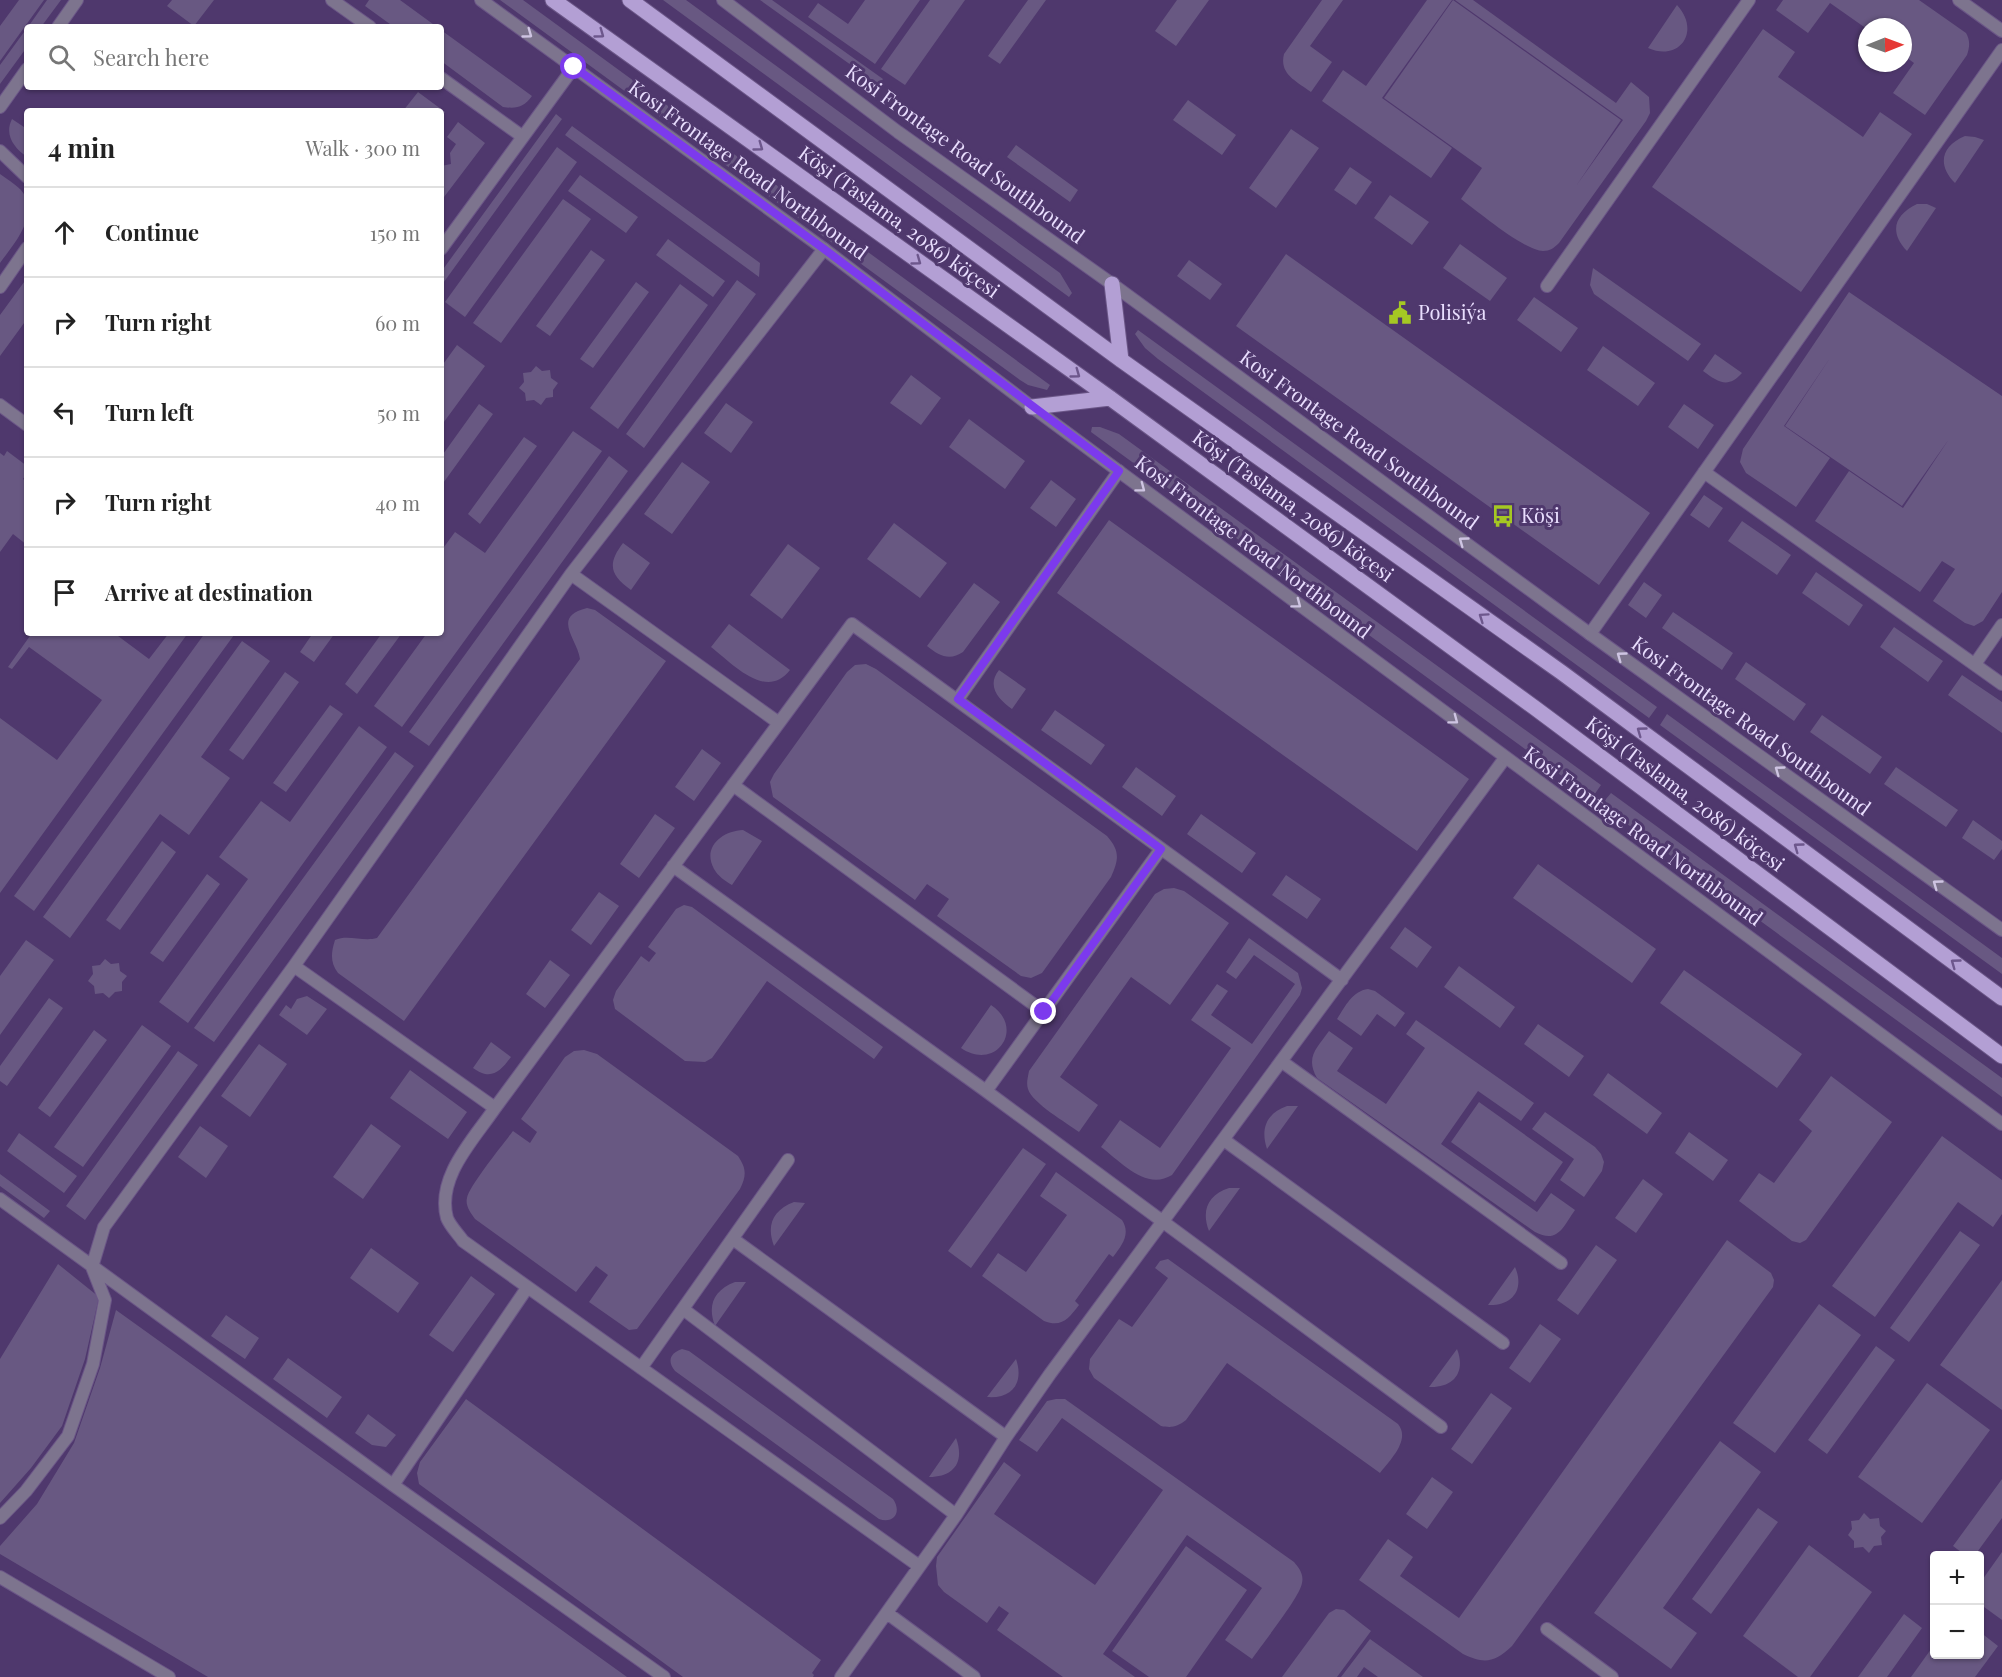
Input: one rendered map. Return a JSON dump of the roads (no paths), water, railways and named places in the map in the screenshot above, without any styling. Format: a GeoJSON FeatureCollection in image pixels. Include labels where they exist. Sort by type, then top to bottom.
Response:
{"type":"FeatureCollection","features":[{"type":"Feature","properties":{"kind":"main road","name":"Köşi (Taslama, 2086) köçesi"},"geometry":{"type":"LineString","coordinates":[[552,0],[1110,398],[1535,708],[2002,1056]]}},
{"type":"Feature","properties":{"kind":"main road","name":"Köşi (Taslama, 2086) köçesi"},"geometry":{"type":"LineString","coordinates":[[630,0],[1121,360],[1561,672],[2002,998]]}},
{"type":"Feature","properties":{"kind":"main road"},"geometry":{"type":"LineString","coordinates":[[1112,284],[1121,360]]}},
{"type":"Feature","properties":{"kind":"main road"},"geometry":{"type":"LineString","coordinates":[[1032,407],[1110,398]]}},
{"type":"Feature","properties":{"kind":"street"},"geometry":{"type":"LineString","coordinates":[[60,24],[77,0]]}},
{"type":"Feature","properties":{"kind":"street"},"geometry":{"type":"LineString","coordinates":[[332,0],[348,4],[367,24]]}},
{"type":"Feature","properties":{"kind":"street","name":"Kosi Frontage Road Northbound"},"geometry":{"type":"LineString","coordinates":[[481,0],[824,249],[1032,407],[2002,1124]]}},
{"type":"Feature","properties":{"kind":"street","name":"Kosi Frontage Road Southbound"},"geometry":{"type":"LineString","coordinates":[[723,0],[898,132],[1112,284],[1590,634],[2002,930]]}},
{"type":"Feature","properties":{"kind":"street"},"geometry":{"type":"LineString","coordinates":[[1547,286],[1749,0]]}},
{"type":"Feature","properties":{"kind":"street"},"geometry":{"type":"LineString","coordinates":[[1959,0],[2002,31]]}},
{"type":"Feature","properties":{"kind":"street"},"geometry":{"type":"LineString","coordinates":[[1590,634],[2002,50]]}},
{"type":"Feature","properties":{"kind":"street"},"geometry":{"type":"LineString","coordinates":[[444,245],[574,67]]}},
{"type":"Feature","properties":{"kind":"street"},"geometry":{"type":"LineString","coordinates":[[0,107],[24,73]]}},
{"type":"Feature","properties":{"kind":"street"},"geometry":{"type":"LineString","coordinates":[[444,80],[522,137]]}},
{"type":"Feature","properties":{"kind":"street"},"geometry":{"type":"LineString","coordinates":[[0,150],[24,174]]}},
{"type":"Feature","properties":{"kind":"street"},"geometry":{"type":"LineString","coordinates":[[0,1518],[26,1491],[68,1436],[93,1364],[105,1300],[92,1267],[104,1227],[294,966],[571,574],[824,249]]}},
{"type":"Feature","properties":{"kind":"street"},"geometry":{"type":"LineString","coordinates":[[0,288],[24,252]]}},
{"type":"Feature","properties":{"kind":"street"},"geometry":{"type":"LineString","coordinates":[[0,405],[24,423]]}},
{"type":"Feature","properties":{"kind":"street"},"geometry":{"type":"LineString","coordinates":[[958,699],[1119,471]]}},
{"type":"Feature","properties":{"kind":"street"},"geometry":{"type":"LineString","coordinates":[[1704,472],[2002,684]]}},
{"type":"Feature","properties":{"kind":"street"},"geometry":{"type":"LineString","coordinates":[[571,574],[779,723]]}},
{"type":"Feature","properties":{"kind":"street"},"geometry":{"type":"LineString","coordinates":[[919,1566],[464,1241],[448,1219],[445,1197],[452,1170],[495,1108],[852,624],[1342,980]]}},
{"type":"Feature","properties":{"kind":"street"},"geometry":{"type":"LineString","coordinates":[[1974,664],[2002,625]]}},
{"type":"Feature","properties":{"kind":"street"},"geometry":{"type":"LineString","coordinates":[[840,1677],[956,1515],[1050,1374],[1505,758]]}},
{"type":"Feature","properties":{"kind":"street"},"geometry":{"type":"LineString","coordinates":[[733,785],[1044,1012]]}},
{"type":"Feature","properties":{"kind":"street"},"geometry":{"type":"LineString","coordinates":[[986,1091],[1161,849]]}},
{"type":"Feature","properties":{"kind":"street"},"geometry":{"type":"LineString","coordinates":[[673,866],[986,1091],[1441,1427]]}},
{"type":"Feature","properties":{"kind":"street"},"geometry":{"type":"LineString","coordinates":[[294,966],[495,1108]]}},
{"type":"Feature","properties":{"kind":"street"},"geometry":{"type":"LineString","coordinates":[[1281,1061],[1561,1263]]}},
{"type":"Feature","properties":{"kind":"street"},"geometry":{"type":"LineString","coordinates":[[1224,1140],[1503,1343]]}},
{"type":"Feature","properties":{"kind":"street"},"geometry":{"type":"LineString","coordinates":[[641,1368],[788,1160]]}},
{"type":"Feature","properties":{"kind":"street"},"geometry":{"type":"LineString","coordinates":[[0,1199],[393,1485],[664,1677]]}},
{"type":"Feature","properties":{"kind":"street"},"geometry":{"type":"LineString","coordinates":[[733,1239],[1006,1437]]}},
{"type":"Feature","properties":{"kind":"street"},"geometry":{"type":"LineString","coordinates":[[393,1485],[527,1288]]}},
{"type":"Feature","properties":{"kind":"street"},"geometry":{"type":"LineString","coordinates":[[682,1309],[956,1515]]}},
{"type":"Feature","properties":{"kind":"street"},"geometry":{"type":"LineString","coordinates":[[0,1577],[169,1677]]}},
{"type":"Feature","properties":{"kind":"street"},"geometry":{"type":"LineString","coordinates":[[887,1613],[974,1677]]}},
{"type":"Feature","properties":{"kind":"street"},"geometry":{"type":"LineString","coordinates":[[1547,1629],[1612,1677]]}},
{"type":"Feature","properties":{"kind":"place","name":"Polisiýa"},"geometry":{"type":"Point","coordinates":[1400,313]}},
{"type":"Feature","properties":{"kind":"place","name":"Köşi"},"geometry":{"type":"Point","coordinates":[1503,516]}}]}
